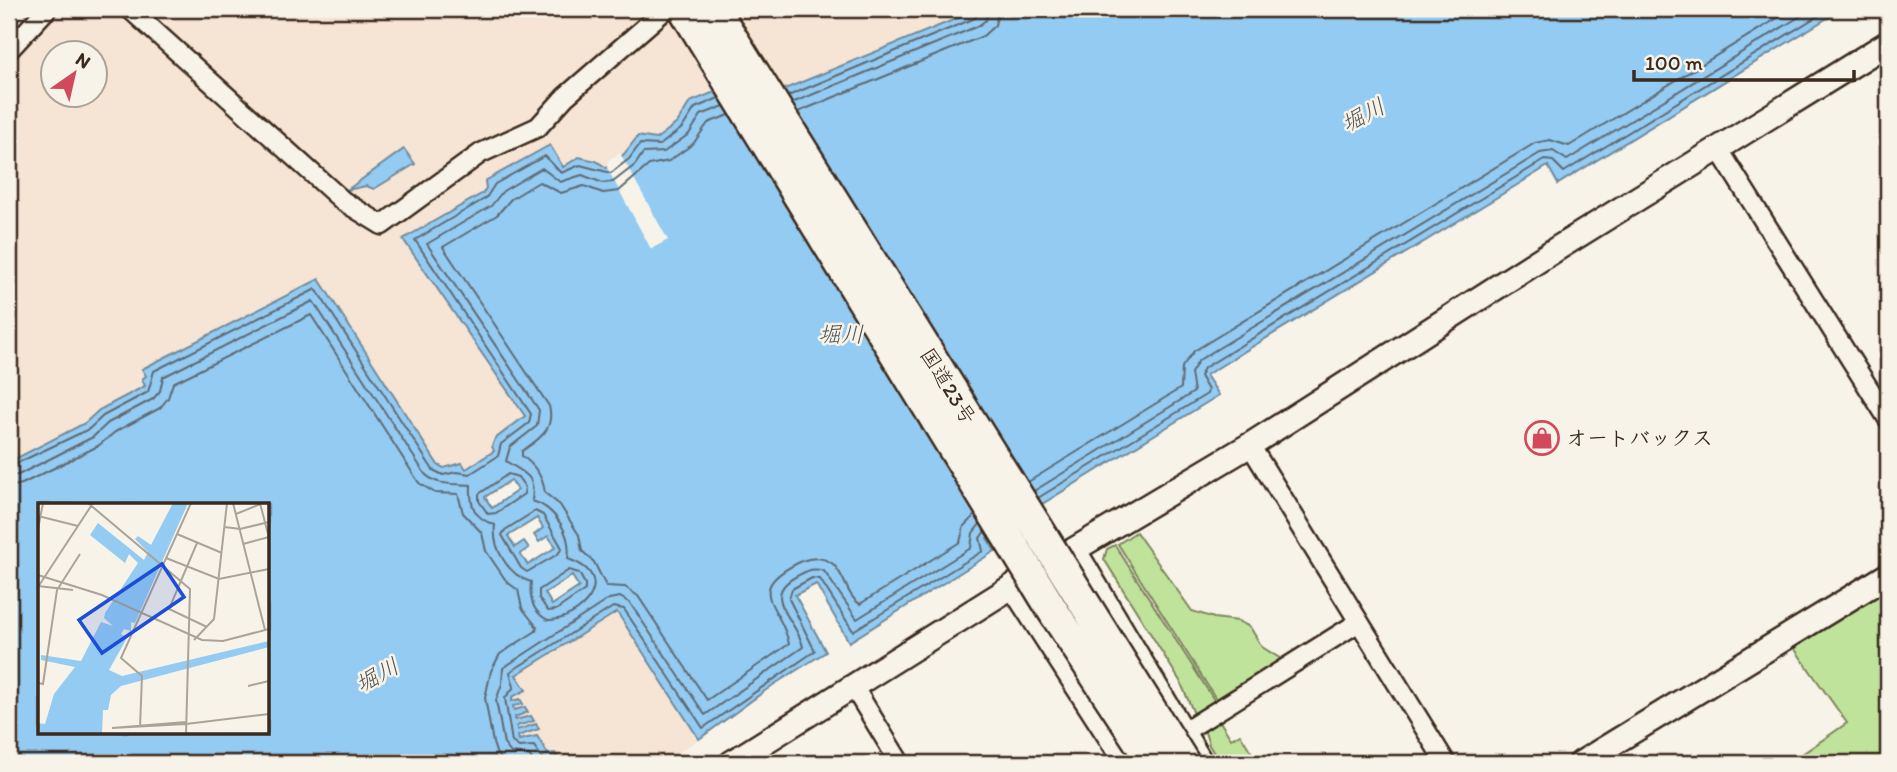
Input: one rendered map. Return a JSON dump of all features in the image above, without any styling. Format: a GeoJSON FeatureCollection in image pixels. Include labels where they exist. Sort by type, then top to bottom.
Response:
{"type":"FeatureCollection","features":[{"type":"Feature","properties":{"kind":"highway","name":"国道23号"},"geometry":{"type":"LineString","coordinates":[[684,9],[1055,614],[1135,762]]}},
{"type":"Feature","properties":{"kind":"highway","name":"国道23号"},"geometry":{"type":"LineString","coordinates":[[714,9],[1184,763]]}},
{"type":"Feature","properties":{"kind":"street"},"geometry":{"type":"LineString","coordinates":[[13,38],[47,9]]}},
{"type":"Feature","properties":{"kind":"street"},"geometry":{"type":"LineString","coordinates":[[130,9],[343,201],[382,225],[481,153],[538,127],[565,97],[666,9]]}},
{"type":"Feature","properties":{"kind":"street"},"geometry":{"type":"LineString","coordinates":[[731,763],[1013,586],[1250,445],[1888,43]]}},
{"type":"Feature","properties":{"kind":"street"},"geometry":{"type":"LineString","coordinates":[[1718,148],[1888,419]]}},
{"type":"Feature","properties":{"kind":"street"},"geometry":{"type":"LineString","coordinates":[[1250,445],[1446,763]]}},
{"type":"Feature","properties":{"kind":"street"},"geometry":{"type":"LineString","coordinates":[[1074,550],[1201,763]]}},
{"type":"Feature","properties":{"kind":"street"},"geometry":{"type":"LineString","coordinates":[[1581,763],[1888,575]]}},
{"type":"Feature","properties":{"kind":"street"},"geometry":{"type":"LineString","coordinates":[[1013,586],[1135,762],[1180,729],[1359,622]]}},
{"type":"Feature","properties":{"kind":"street"},"geometry":{"type":"LineString","coordinates":[[853,686],[900,763]]}},
{"type":"Feature","properties":{"kind":"shaded area"},"geometry":{"type":"Polygon","coordinates":[[[52,9],[115,9],[333,208],[370,230],[396,228],[496,157],[542,136],[571,104],[671,20],[714,93],[690,103],[678,123],[656,139],[647,136],[628,146],[624,154],[610,162],[607,168],[596,161],[579,157],[563,167],[550,146],[485,181],[487,188],[483,192],[404,239],[525,417],[495,439],[494,451],[465,469],[438,465],[319,279],[143,370],[146,386],[99,410],[85,423],[9,462],[9,56],[52,9]]]}},
{"type":"Feature","properties":{"kind":"shaded area"},"geometry":{"type":"Polygon","coordinates":[[[145,9],[652,9],[559,89],[531,119],[485,140],[385,211],[380,211],[343,192],[145,9]]]}},
{"type":"Feature","properties":{"kind":"shaded area"},"geometry":{"type":"Polygon","coordinates":[[[732,9],[980,9],[780,91],[732,9]]]}},
{"type":"Feature","properties":{"kind":"shaded area"},"geometry":{"type":"Polygon","coordinates":[[[618,612],[699,739],[663,763],[561,763],[555,753],[548,755],[532,738],[519,740],[518,736],[531,734],[528,729],[517,730],[516,726],[527,725],[524,719],[515,721],[515,717],[525,707],[514,710],[512,697],[518,695],[516,675],[618,612]]]}},
{"type":"Feature","properties":{"kind":"green space"},"geometry":{"type":"Polygon","coordinates":[[[1136,532],[1192,611],[1214,618],[1238,621],[1250,627],[1262,647],[1286,662],[1218,702],[1118,544],[1136,532]]]}},
{"type":"Feature","properties":{"kind":"green space"},"geometry":{"type":"Polygon","coordinates":[[[1115,545],[1216,703],[1195,716],[1180,681],[1104,559],[1107,549],[1115,545]]]}},
{"type":"Feature","properties":{"kind":"green space"},"geometry":{"type":"Polygon","coordinates":[[[1888,590],[1888,763],[1800,763],[1798,757],[1847,723],[1794,648],[1888,590]]]}},
{"type":"Feature","properties":{"kind":"green space"},"geometry":{"type":"Polygon","coordinates":[[[1219,720],[1231,739],[1240,734],[1258,763],[1220,763],[1209,745],[1204,729],[1219,720]]]}},
{"type":"Feature","properties":{"kind":"water","name":"堀川"},"geometry":{"type":"Polygon","coordinates":[[[980,9],[1842,9],[1558,184],[1548,166],[1206,375],[1219,395],[987,538],[995,551],[849,642],[816,584],[795,595],[826,652],[773,685],[699,739],[617,612],[516,675],[526,690],[512,697],[512,701],[520,699],[523,704],[513,706],[514,710],[525,707],[528,712],[515,717],[515,720],[531,716],[534,721],[517,726],[517,730],[536,724],[539,729],[518,736],[519,740],[537,736],[548,754],[555,753],[561,763],[9,763],[9,462],[85,423],[99,410],[145,386],[142,379],[146,376],[142,369],[319,279],[438,465],[444,468],[462,463],[466,469],[494,451],[492,446],[495,439],[525,416],[403,239],[483,193],[486,188],[485,181],[550,145],[563,167],[579,157],[596,161],[607,168],[624,154],[638,136],[656,139],[677,123],[690,102],[768,70],[780,91],[980,9]],[[511,480],[485,497],[492,508],[518,490],[511,480]],[[537,518],[508,536],[515,547],[524,541],[529,548],[520,554],[528,565],[556,547],[548,536],[539,542],[534,535],[543,528],[537,518]],[[572,576],[545,593],[552,605],[579,587],[572,576]]]}},
{"type":"Feature","properties":{"kind":"water"},"geometry":{"type":"Polygon","coordinates":[[[404,149],[415,164],[374,189],[366,186],[347,190],[404,149]]]}},
{"type":"Feature","properties":{"kind":"pier"},"geometry":{"type":"Polygon","coordinates":[[[620,153],[668,240],[651,249],[607,168],[608,160],[620,153]]]}},
{"type":"Feature","properties":{"kind":"place","name":"オートバックス"},"geometry":{"type":"Point","coordinates":[1542,438]}}]}
